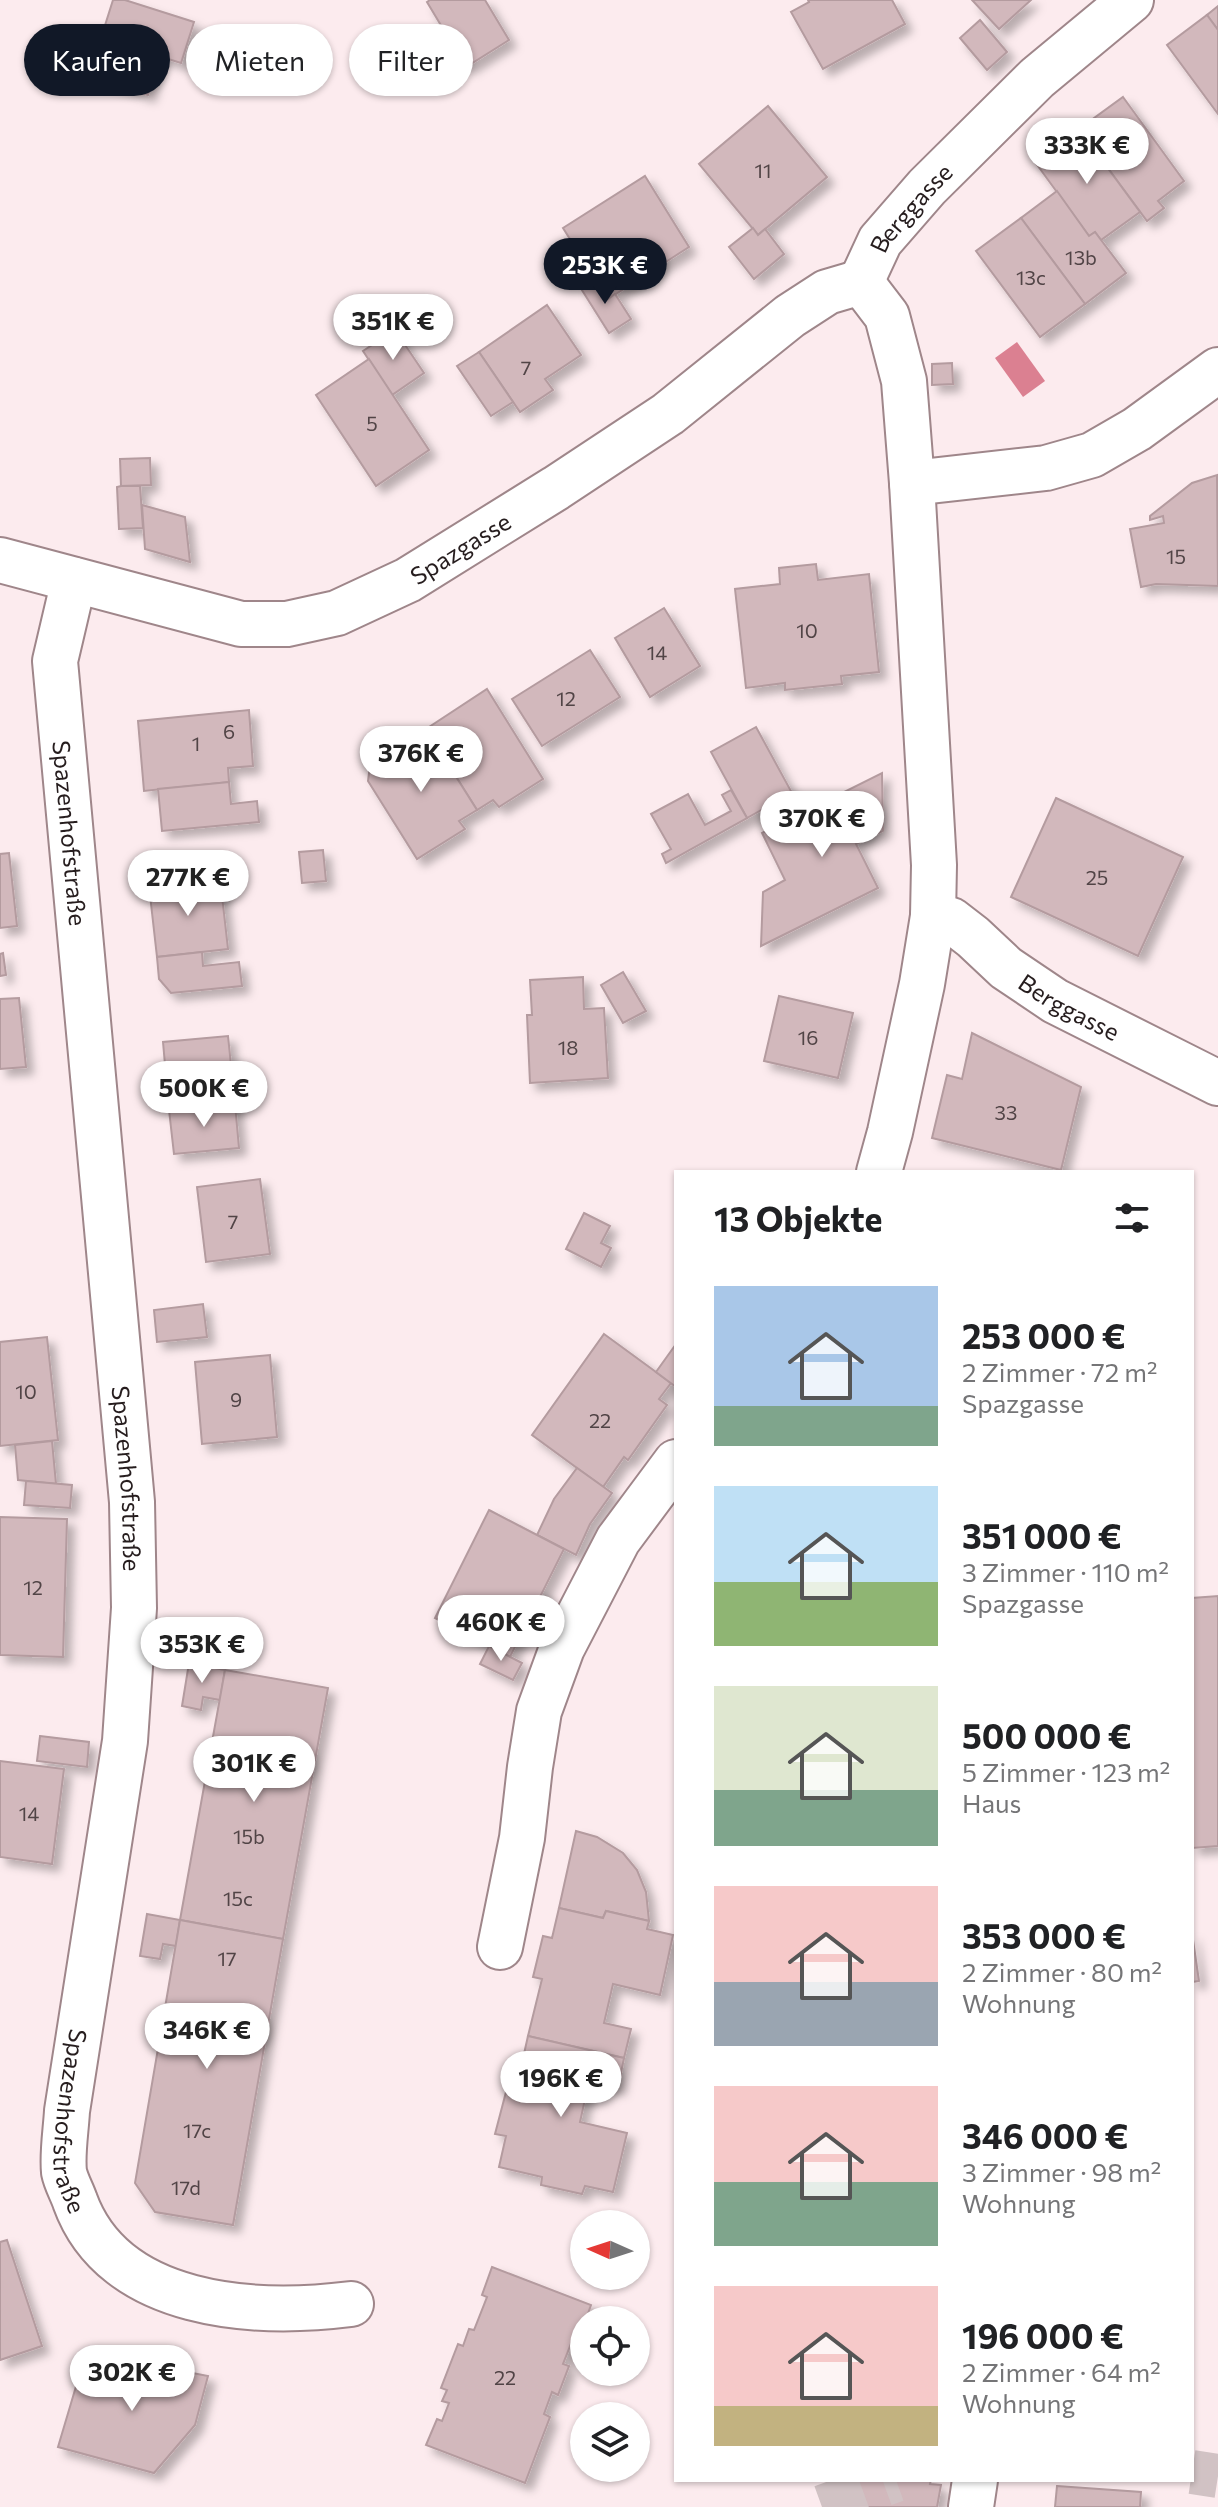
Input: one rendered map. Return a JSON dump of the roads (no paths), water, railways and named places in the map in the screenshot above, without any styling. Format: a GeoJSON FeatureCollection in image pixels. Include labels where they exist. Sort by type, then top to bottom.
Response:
{"type":"FeatureCollection","features":[{"type":"Feature","properties":{"kind":"street","name":"Berggasse"},"geometry":{"type":"LineString","coordinates":[[880,1170],[922,984],[933,916],[934,865],[904,381],[887,316],[861,282],[880,241],[927,187],[1037,78],[1131,0]]}},
{"type":"Feature","properties":{"kind":"street","name":"Spazgasse"},"geometry":{"type":"LineString","coordinates":[[0,560],[241,624],[287,624],[337,613],[408,580],[556,488],[668,414],[790,316],[827,292],[861,282]]}},
{"type":"Feature","properties":{"kind":"street"},"geometry":{"type":"LineString","coordinates":[[912,483],[1046,468],[1092,455],[1137,429],[1218,370]]}},
{"type":"Feature","properties":{"kind":"street","name":"Spazenhofstraße"},"geometry":{"type":"LineString","coordinates":[[74,580],[55,661],[132,1502],[134,1608],[125,1741],[67,2111],[64,2172],[81,2218],[106,2251],[136,2276],[192,2299],[259,2309],[311,2309],[351,2304]]}},
{"type":"Feature","properties":{"kind":"street","name":"Berggasse"},"geometry":{"type":"LineString","coordinates":[[933,916],[951,920],[1006,968],[1055,1001],[1218,1083]]}},
{"type":"Feature","properties":{"kind":"street"},"geometry":{"type":"LineString","coordinates":[[500,1947],[522,1838],[539,1711],[562,1648],[618,1540],[674,1465]]}},
{"type":"Feature","properties":{"kind":"street"},"geometry":{"type":"LineString","coordinates":[[971,2507],[975,2482]]}},
{"type":"Feature","properties":{"kind":"tunnel"},"geometry":{"type":"LineString","coordinates":[[1194,2472],[1218,2476]]}},
{"type":"Feature","properties":{"kind":"tunnel"},"geometry":{"type":"LineString","coordinates":[[822,2507],[891,2482]]}}]}
